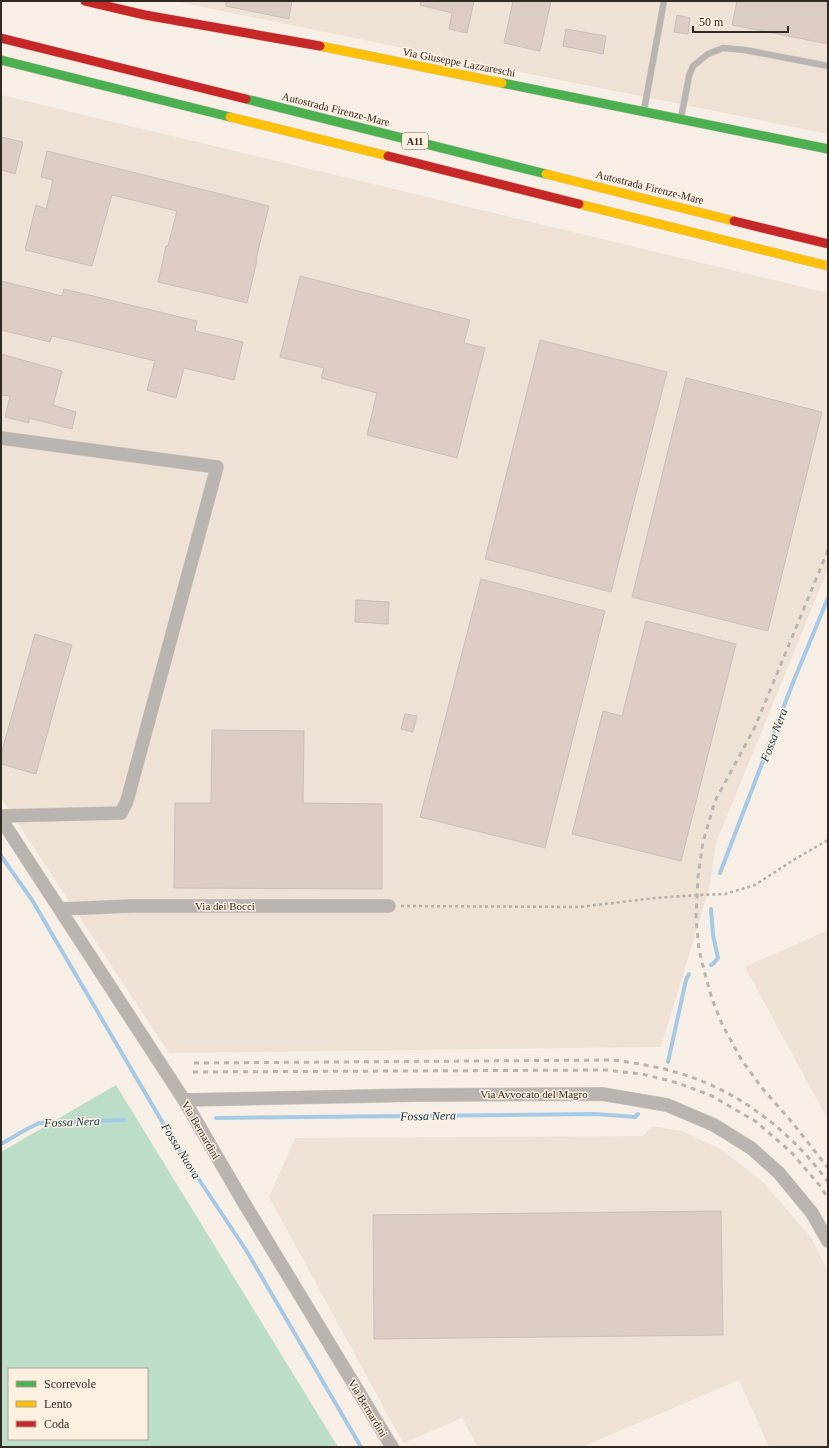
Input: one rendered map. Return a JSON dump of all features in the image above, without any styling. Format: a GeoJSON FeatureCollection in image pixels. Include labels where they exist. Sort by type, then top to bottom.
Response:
{"type":"FeatureCollection","features":[{"type":"Feature","properties":{"kind":"main road","name":"Via Giuseppe Lazzareschi"},"geometry":{"type":"LineString","coordinates":[[85,1],[145,15],[311,44],[828,149]]}},
{"type":"Feature","properties":{"kind":"main road","name":"Autostrada Firenze-Mare"},"geometry":{"type":"LineString","coordinates":[[1,38],[828,244]]}},
{"type":"Feature","properties":{"kind":"main road","name":"A11"},"geometry":{"type":"LineString","coordinates":[[1,60],[828,266]]}},
{"type":"Feature","properties":{"kind":"street"},"geometry":{"type":"LineString","coordinates":[[1,438],[217,467],[127,801],[121,813],[1,818]]}},
{"type":"Feature","properties":{"kind":"street","name":"Via Bernardini"},"geometry":{"type":"LineString","coordinates":[[1,818],[184,1100],[244,1203],[392,1447]]}},
{"type":"Feature","properties":{"kind":"street","name":"Via dei Bocci"},"geometry":{"type":"LineString","coordinates":[[60,909],[132,906],[389,906]]}},
{"type":"Feature","properties":{"kind":"street","name":"Via Avvocato del Magro"},"geometry":{"type":"LineString","coordinates":[[184,1100],[420,1095],[602,1094],[667,1105],[714,1125],[752,1148],[789,1184],[812,1213],[828,1241]]}},
{"type":"Feature","properties":{"kind":"lane"},"geometry":{"type":"LineString","coordinates":[[644,112],[664,1]]}},
{"type":"Feature","properties":{"kind":"lane"},"geometry":{"type":"LineString","coordinates":[[680,119],[689,76],[693,66],[708,54],[723,48],[745,50],[828,66]]}},
{"type":"Feature","properties":{"kind":"path"},"geometry":{"type":"LineString","coordinates":[[389,906],[579,907],[669,897],[725,894],[755,885],[828,840]]}},
{"type":"Feature","properties":{"kind":"shaded area"},"geometry":{"type":"Polygon","coordinates":[[[173,1],[828,1],[828,134],[545,77],[173,1]]]}},
{"type":"Feature","properties":{"kind":"shaded area"},"geometry":{"type":"Polygon","coordinates":[[[1,95],[828,293],[828,569],[716,843],[709,889],[661,1047],[169,1053],[1,798],[1,95]]]}},
{"type":"Feature","properties":{"kind":"shaded area"},"geometry":{"type":"Polygon","coordinates":[[[828,930],[828,1120],[745,967],[828,930]]]}},
{"type":"Feature","properties":{"kind":"shaded area"},"geometry":{"type":"Polygon","coordinates":[[[652,1126],[682,1131],[721,1149],[764,1183],[812,1239],[828,1271],[828,1447],[769,1447],[739,1380],[582,1447],[478,1447],[462,1418],[403,1443],[269,1197],[295,1138],[643,1136],[652,1126]]]}},
{"type":"Feature","properties":{"kind":"green space"},"geometry":{"type":"Polygon","coordinates":[[[116,1085],[338,1447],[1,1447],[1,1152],[116,1085]]]}},
{"type":"Feature","properties":{"kind":"building"},"geometry":{"type":"Polygon","coordinates":[[[226,1],[292,1],[289,19],[226,6],[226,1]]]}},
{"type":"Feature","properties":{"kind":"building"},"geometry":{"type":"Polygon","coordinates":[[[421,1],[474,1],[467,33],[449,29],[452,13],[420,5],[421,1]]]}},
{"type":"Feature","properties":{"kind":"building"},"geometry":{"type":"Polygon","coordinates":[[[513,1],[551,1],[540,51],[504,43],[513,1]]]}},
{"type":"Feature","properties":{"kind":"building"},"geometry":{"type":"Polygon","coordinates":[[[737,1],[828,1],[828,44],[732,25],[737,1]]]}},
{"type":"Feature","properties":{"kind":"building"},"geometry":{"type":"Polygon","coordinates":[[[677,15],[690,18],[688,34],[674,32],[677,15]]]}},
{"type":"Feature","properties":{"kind":"building"},"geometry":{"type":"Polygon","coordinates":[[[566,29],[606,36],[603,54],[563,46],[566,29]]]}},
{"type":"Feature","properties":{"kind":"building"},"geometry":{"type":"Polygon","coordinates":[[[1,137],[23,142],[15,174],[1,170],[1,137]]]}},
{"type":"Feature","properties":{"kind":"building"},"geometry":{"type":"Polygon","coordinates":[[[47,151],[269,206],[247,303],[158,282],[166,246],[168,246],[177,211],[112,195],[92,266],[25,250],[36,205],[46,209],[53,180],[41,177],[47,151]]]}},
{"type":"Feature","properties":{"kind":"building"},"geometry":{"type":"Polygon","coordinates":[[[300,276],[470,320],[464,343],[485,348],[457,458],[367,435],[377,393],[321,378],[324,368],[280,357],[300,276]]]}},
{"type":"Feature","properties":{"kind":"building"},"geometry":{"type":"Polygon","coordinates":[[[1,281],[62,296],[64,289],[197,321],[195,331],[243,342],[234,380],[184,368],[176,398],[147,390],[155,361],[52,336],[50,342],[1,330],[1,281]]]}},
{"type":"Feature","properties":{"kind":"building"},"geometry":{"type":"Polygon","coordinates":[[[540,340],[667,372],[611,592],[485,559],[540,340]]]}},
{"type":"Feature","properties":{"kind":"building"},"geometry":{"type":"Polygon","coordinates":[[[1,354],[62,371],[53,405],[76,412],[72,429],[29,418],[29,423],[5,417],[10,396],[1,395],[1,354]]]}},
{"type":"Feature","properties":{"kind":"building"},"geometry":{"type":"Polygon","coordinates":[[[686,378],[822,412],[768,631],[632,597],[686,378]]]}},
{"type":"Feature","properties":{"kind":"building"},"geometry":{"type":"Polygon","coordinates":[[[481,579],[605,611],[545,848],[420,817],[481,579]]]}},
{"type":"Feature","properties":{"kind":"building"},"geometry":{"type":"Polygon","coordinates":[[[356,600],[389,602],[388,624],[355,622],[356,600]]]}},
{"type":"Feature","properties":{"kind":"building"},"geometry":{"type":"Polygon","coordinates":[[[646,621],[736,644],[681,861],[572,834],[603,711],[622,716],[646,621]]]}},
{"type":"Feature","properties":{"kind":"building"},"geometry":{"type":"Polygon","coordinates":[[[35,634],[72,645],[36,774],[1,764],[1,754],[35,634]]]}},
{"type":"Feature","properties":{"kind":"building"},"geometry":{"type":"Polygon","coordinates":[[[405,714],[417,716],[413,732],[401,729],[405,714]]]}},
{"type":"Feature","properties":{"kind":"building"},"geometry":{"type":"Polygon","coordinates":[[[212,730],[304,731],[303,803],[382,804],[382,889],[174,888],[175,803],[211,803],[212,730]]]}},
{"type":"Feature","properties":{"kind":"building"},"geometry":{"type":"Polygon","coordinates":[[[721,1211],[723,1335],[374,1339],[373,1215],[721,1211]]]}},
{"type":"Feature","properties":{"kind":"waterway","name":"Fossa Nera"},"geometry":{"type":"LineString","coordinates":[[720,873],[792,685],[828,598]]}},
{"type":"Feature","properties":{"kind":"waterway","name":"Fossa Nuova"},"geometry":{"type":"LineString","coordinates":[[1,856],[32,900],[174,1142],[246,1250],[361,1447]]}},
{"type":"Feature","properties":{"kind":"waterway","name":"Fossa Nera"},"geometry":{"type":"LineString","coordinates":[[711,909],[713,935],[718,958],[711,965]]}},
{"type":"Feature","properties":{"kind":"waterway","name":"Fossa Nera"},"geometry":{"type":"LineString","coordinates":[[668,1062],[686,980],[689,974]]}},
{"type":"Feature","properties":{"kind":"waterway","name":"Fossa Nera"},"geometry":{"type":"LineString","coordinates":[[216,1118],[595,1114],[635,1117],[638,1114]]}},
{"type":"Feature","properties":{"kind":"waterway","name":"Fossa Nera"},"geometry":{"type":"LineString","coordinates":[[1,1144],[39,1123],[124,1120]]}},
{"type":"Feature","properties":{"kind":"railway"},"geometry":{"type":"LineString","coordinates":[[828,550],[755,727],[715,801],[703,842],[698,877],[696,919],[699,950],[712,999],[722,1024],[741,1059],[762,1088],[791,1121],[828,1168]]}},
{"type":"Feature","properties":{"kind":"railway"},"geometry":{"type":"LineString","coordinates":[[194,1063],[613,1060],[644,1065],[667,1070],[698,1080],[720,1089],[741,1101],[780,1129],[813,1163],[828,1182]]}},
{"type":"Feature","properties":{"kind":"railway"},"geometry":{"type":"LineString","coordinates":[[193,1072],[605,1070],[642,1074],[678,1083],[712,1096],[755,1121],[791,1152],[821,1187],[828,1199]]}},
{"type":"Feature","properties":{"kind":"traffic: fast"},"geometry":{"type":"LineString","coordinates":[[1,60],[230,117]]}},
{"type":"Feature","properties":{"kind":"traffic: fast"},"geometry":{"type":"LineString","coordinates":[[502,83],[828,149]]}},
{"type":"Feature","properties":{"kind":"traffic: fast"},"geometry":{"type":"LineString","coordinates":[[246,99],[546,174]]}},
{"type":"Feature","properties":{"kind":"traffic: slow"},"geometry":{"type":"LineString","coordinates":[[320,46],[502,83]]}},
{"type":"Feature","properties":{"kind":"traffic: slow"},"geometry":{"type":"LineString","coordinates":[[230,117],[388,156]]}},
{"type":"Feature","properties":{"kind":"traffic: slow"},"geometry":{"type":"LineString","coordinates":[[546,174],[734,221]]}},
{"type":"Feature","properties":{"kind":"traffic: slow"},"geometry":{"type":"LineString","coordinates":[[579,204],[828,266]]}},
{"type":"Feature","properties":{"kind":"traffic: jam"},"geometry":{"type":"LineString","coordinates":[[85,1],[145,15],[320,46]]}},
{"type":"Feature","properties":{"kind":"traffic: jam"},"geometry":{"type":"LineString","coordinates":[[1,38],[246,99]]}},
{"type":"Feature","properties":{"kind":"traffic: jam"},"geometry":{"type":"LineString","coordinates":[[388,156],[579,204]]}},
{"type":"Feature","properties":{"kind":"traffic: jam"},"geometry":{"type":"LineString","coordinates":[[734,221],[828,244]]}}]}
